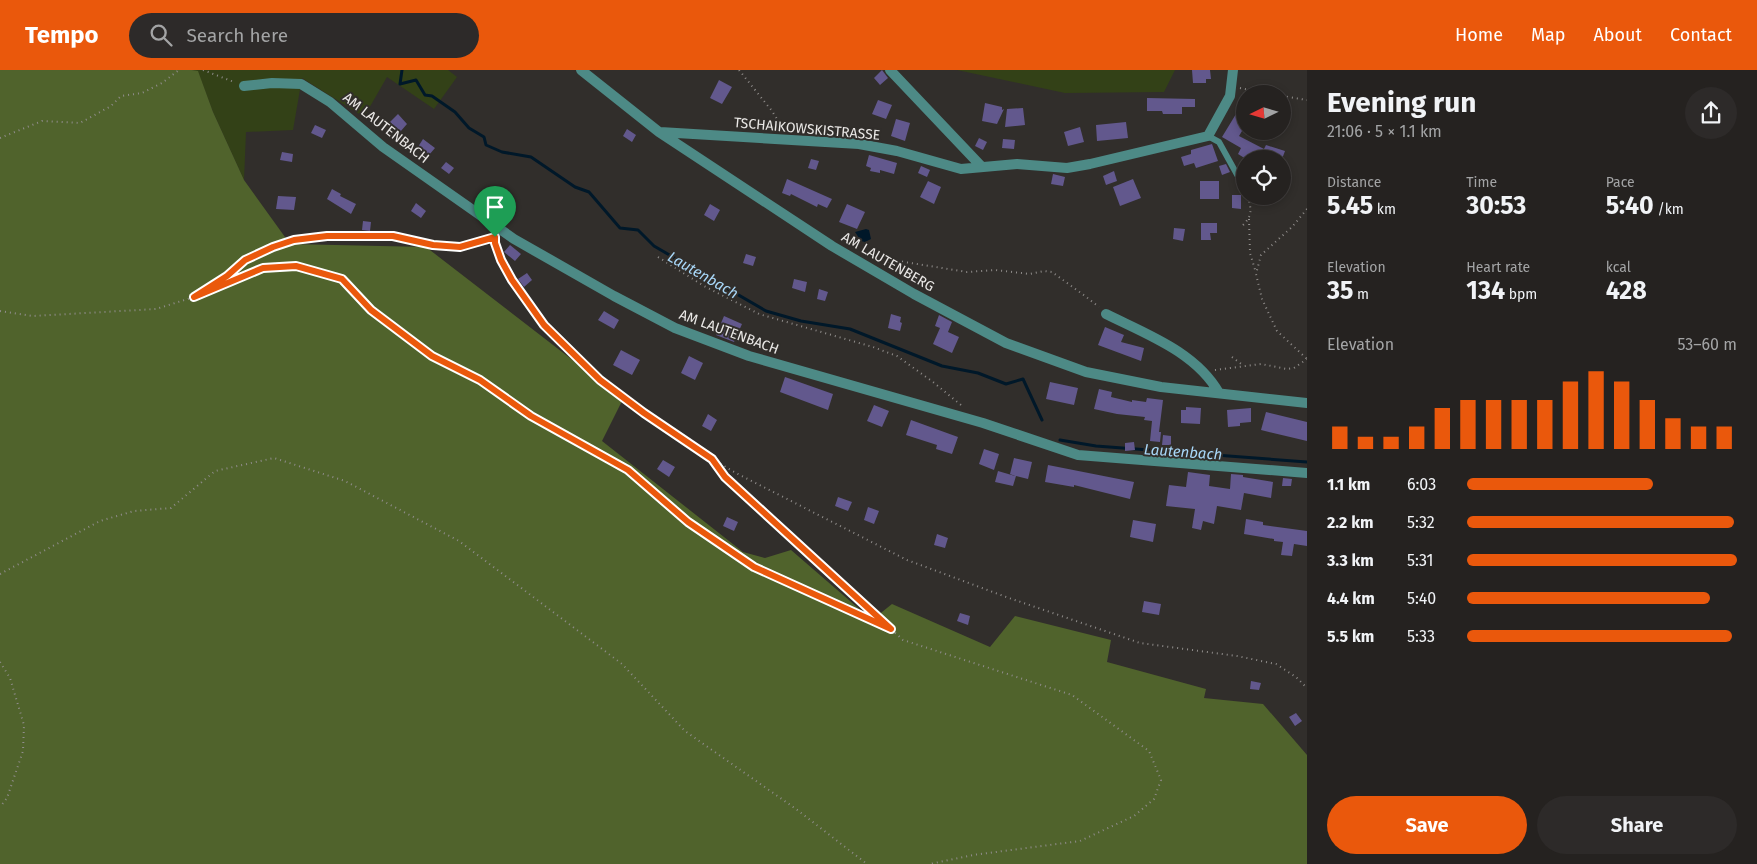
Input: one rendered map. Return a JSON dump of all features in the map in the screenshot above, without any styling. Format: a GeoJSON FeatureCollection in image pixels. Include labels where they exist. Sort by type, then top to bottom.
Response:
{"type":"FeatureCollection","features":[{"type":"Feature","properties":{"kind":"street","name":"AM LAUTENBERG"},"geometry":{"type":"LineString","coordinates":[[581,70],[658,132],[832,246],[914,294],[1006,343],[1086,372],[1161,387],[1307,403]]}},
{"type":"Feature","properties":{"kind":"street"},"geometry":{"type":"LineString","coordinates":[[890,70],[980,166]]}},
{"type":"Feature","properties":{"kind":"street"},"geometry":{"type":"LineString","coordinates":[[1208,136],[1230,96],[1233,70]]}},
{"type":"Feature","properties":{"kind":"street","name":"AM LAUTENBACH"},"geometry":{"type":"LineString","coordinates":[[244,86],[272,83],[301,84],[330,102],[383,147],[498,233],[514,239],[675,328],[749,356],[983,423],[1078,455],[1307,473]]}},
{"type":"Feature","properties":{"kind":"street","name":"TSCHAIKOWSKISTRASSE"},"geometry":{"type":"LineString","coordinates":[[658,132],[859,144],[897,151],[961,169],[1017,164],[1067,168],[1208,136]]}},
{"type":"Feature","properties":{"kind":"street"},"geometry":{"type":"LineString","coordinates":[[1106,314],[1180,352],[1212,381],[1219,392]]}},
{"type":"Feature","properties":{"kind":"lane"},"geometry":{"type":"LineString","coordinates":[[1208,136],[1219,142],[1236,172]]}},
{"type":"Feature","properties":{"kind":"path"},"geometry":{"type":"LineString","coordinates":[[0,138],[42,121],[80,123],[110,106],[121,96],[142,93],[162,83],[179,70]]}},
{"type":"Feature","properties":{"kind":"path"},"geometry":{"type":"LineString","coordinates":[[203,70],[244,86]]}},
{"type":"Feature","properties":{"kind":"path"},"geometry":{"type":"LineString","coordinates":[[739,70],[772,111],[790,140]]}},
{"type":"Feature","properties":{"kind":"path"},"geometry":{"type":"LineString","coordinates":[[1231,88],[1236,88]]}},
{"type":"Feature","properties":{"kind":"path"},"geometry":{"type":"LineString","coordinates":[[1291,97],[1307,100]]}},
{"type":"Feature","properties":{"kind":"path"},"geometry":{"type":"LineString","coordinates":[[1201,370],[1220,370],[1261,364],[1287,369],[1294,368],[1307,359],[1276,331],[1262,299],[1250,253],[1251,205]]}},
{"type":"Feature","properties":{"kind":"path"},"geometry":{"type":"LineString","coordinates":[[1256,274],[1261,255],[1292,227],[1307,209]]}},
{"type":"Feature","properties":{"kind":"path"},"geometry":{"type":"LineString","coordinates":[[1243,224],[1249,219]]}},
{"type":"Feature","properties":{"kind":"path"},"geometry":{"type":"LineString","coordinates":[[194,297],[227,276],[245,260],[294,240],[327,236],[393,236],[433,245],[460,247],[498,233]]}},
{"type":"Feature","properties":{"kind":"path"},"geometry":{"type":"LineString","coordinates":[[498,233],[495,243],[501,260],[512,280],[544,325],[600,380],[644,413],[736,473],[907,560],[1009,598],[1140,643],[1237,656],[1276,664],[1296,677],[1307,688]]}},
{"type":"Feature","properties":{"kind":"path"},"geometry":{"type":"LineString","coordinates":[[658,257],[704,286],[759,314],[873,347],[897,356],[933,382],[961,406]]}},
{"type":"Feature","properties":{"kind":"path"},"geometry":{"type":"LineString","coordinates":[[871,268],[892,260],[967,272],[995,270],[1030,274],[1044,271],[1052,272],[1086,296],[1106,314]]}},
{"type":"Feature","properties":{"kind":"path"},"geometry":{"type":"LineString","coordinates":[[0,311],[33,316],[156,309],[194,297],[263,268],[296,266],[342,279],[371,310],[432,356],[480,380],[531,416],[628,470],[688,522],[754,567],[891,629]]}},
{"type":"Feature","properties":{"kind":"path"},"geometry":{"type":"LineString","coordinates":[[1232,356],[1244,366]]}},
{"type":"Feature","properties":{"kind":"path"},"geometry":{"type":"LineString","coordinates":[[0,574],[100,521],[134,512],[171,508],[215,471],[274,458],[345,481],[459,541],[622,664],[685,731],[796,809],[866,864]]}},
{"type":"Feature","properties":{"kind":"path"},"geometry":{"type":"LineString","coordinates":[[712,459],[725,477],[903,640],[1072,695],[1149,750],[1161,780],[1154,799],[1134,816],[1080,841],[930,864]]}},
{"type":"Feature","properties":{"kind":"path"},"geometry":{"type":"LineString","coordinates":[[0,662],[10,678],[24,726],[23,752],[7,798],[0,808]]}},
{"type":"Feature","properties":{"kind":"green space"},"geometry":{"type":"Polygon","coordinates":[[[0,70],[198,71],[213,112],[244,180],[290,244],[426,247],[623,399],[602,441],[743,552],[765,558],[791,550],[872,620],[892,604],[990,647],[1015,616],[1111,640],[1107,662],[1206,689],[1204,698],[1263,704],[1307,755],[1307,864],[0,864],[0,70]]]}},
{"type":"Feature","properties":{"kind":"green space"},"geometry":{"type":"Polygon","coordinates":[[[192,70],[448,70],[457,77],[434,109],[387,77],[364,117],[302,78],[293,130],[246,132],[244,180],[213,112],[198,72],[192,70]]]}},
{"type":"Feature","properties":{"kind":"green space"},"geometry":{"type":"Polygon","coordinates":[[[957,70],[1175,70],[1164,92],[1065,93],[957,70]]]}},
{"type":"Feature","properties":{"kind":"water"},"geometry":{"type":"Polygon","coordinates":[[[869,230],[871,239],[865,242],[861,241],[855,232],[869,230]]]}},
{"type":"Feature","properties":{"kind":"building"},"geometry":{"type":"Polygon","coordinates":[[[882,70],[888,78],[880,85],[874,78],[882,70]]]}},
{"type":"Feature","properties":{"kind":"building"},"geometry":{"type":"Polygon","coordinates":[[[1192,70],[1210,70],[1211,79],[1206,79],[1206,83],[1193,83],[1192,70]]]}},
{"type":"Feature","properties":{"kind":"building"},"geometry":{"type":"Polygon","coordinates":[[[719,80],[732,87],[722,104],[710,98],[719,80]]]}},
{"type":"Feature","properties":{"kind":"building"},"geometry":{"type":"Polygon","coordinates":[[[1147,98],[1195,99],[1195,107],[1182,107],[1182,114],[1163,114],[1162,111],[1147,111],[1147,98]]]}},
{"type":"Feature","properties":{"kind":"building"},"geometry":{"type":"Polygon","coordinates":[[[878,100],[892,105],[886,119],[872,114],[878,100]]]}},
{"type":"Feature","properties":{"kind":"building"},"geometry":{"type":"Polygon","coordinates":[[[985,103],[1002,107],[1002,110],[1004,109],[997,124],[982,121],[985,103]]]}},
{"type":"Feature","properties":{"kind":"building"},"geometry":{"type":"Polygon","coordinates":[[[1023,108],[1025,125],[1005,127],[1007,109],[1023,108]]]}},
{"type":"Feature","properties":{"kind":"building"},"geometry":{"type":"Polygon","coordinates":[[[398,114],[407,124],[400,132],[390,122],[398,114]]]}},
{"type":"Feature","properties":{"kind":"building"},"geometry":{"type":"Polygon","coordinates":[[[1236,114],[1236,140],[1247,140],[1264,149],[1266,145],[1282,150],[1240,150],[1241,148],[1222,137],[1236,114]]]}},
{"type":"Feature","properties":{"kind":"building"},"geometry":{"type":"Polygon","coordinates":[[[896,119],[910,123],[905,141],[891,136],[896,119]]]}},
{"type":"Feature","properties":{"kind":"building"},"geometry":{"type":"Polygon","coordinates":[[[1126,122],[1128,138],[1097,141],[1096,125],[1126,122]]]}},
{"type":"Feature","properties":{"kind":"building"},"geometry":{"type":"Polygon","coordinates":[[[315,125],[326,130],[322,138],[311,133],[315,125]]]}},
{"type":"Feature","properties":{"kind":"building"},"geometry":{"type":"Polygon","coordinates":[[[1080,127],[1084,142],[1068,146],[1064,132],[1080,127]]]}},
{"type":"Feature","properties":{"kind":"building"},"geometry":{"type":"Polygon","coordinates":[[[627,129],[636,135],[632,142],[623,136],[627,129]]]}},
{"type":"Feature","properties":{"kind":"building"},"geometry":{"type":"Polygon","coordinates":[[[979,138],[987,142],[983,150],[975,146],[979,138]]]}},
{"type":"Feature","properties":{"kind":"building"},"geometry":{"type":"Polygon","coordinates":[[[423,139],[435,148],[429,155],[418,147],[423,139]]]}},
{"type":"Feature","properties":{"kind":"building"},"geometry":{"type":"Polygon","coordinates":[[[1003,139],[1015,140],[1014,149],[1002,148],[1003,139]]]}},
{"type":"Feature","properties":{"kind":"building"},"geometry":{"type":"Polygon","coordinates":[[[1212,144],[1218,161],[1196,168],[1194,163],[1184,166],[1181,157],[1191,154],[1191,150],[1212,144]]]}},
{"type":"Feature","properties":{"kind":"building"},"geometry":{"type":"Polygon","coordinates":[[[282,152],[293,154],[292,162],[280,160],[282,152]]]}},
{"type":"Feature","properties":{"kind":"building"},"geometry":{"type":"Polygon","coordinates":[[[869,155],[897,163],[894,174],[880,170],[880,173],[870,171],[871,168],[866,166],[869,155]]]}},
{"type":"Feature","properties":{"kind":"building"},"geometry":{"type":"Polygon","coordinates":[[[811,159],[819,161],[816,170],[808,168],[811,159]]]}},
{"type":"Feature","properties":{"kind":"building"},"geometry":{"type":"Polygon","coordinates":[[[446,162],[454,168],[449,174],[441,168],[446,162]]]}},
{"type":"Feature","properties":{"kind":"building"},"geometry":{"type":"Polygon","coordinates":[[[1226,164],[1230,172],[1222,175],[1219,166],[1226,164]]]}},
{"type":"Feature","properties":{"kind":"building"},"geometry":{"type":"Polygon","coordinates":[[[921,166],[930,170],[927,177],[918,173],[921,166]]]}},
{"type":"Feature","properties":{"kind":"building"},"geometry":{"type":"Polygon","coordinates":[[[1114,171],[1117,181],[1106,185],[1103,176],[1114,171]]]}},
{"type":"Feature","properties":{"kind":"building"},"geometry":{"type":"Polygon","coordinates":[[[1053,174],[1065,177],[1063,186],[1051,184],[1053,174]]]}},
{"type":"Feature","properties":{"kind":"building"},"geometry":{"type":"Polygon","coordinates":[[[787,179],[832,199],[827,208],[818,204],[817,207],[791,194],[790,196],[782,193],[787,179]]]}},
{"type":"Feature","properties":{"kind":"building"},"geometry":{"type":"Polygon","coordinates":[[[1133,179],[1141,198],[1120,206],[1113,187],[1133,179]]]}},
{"type":"Feature","properties":{"kind":"building"},"geometry":{"type":"Polygon","coordinates":[[[928,181],[941,187],[934,204],[920,197],[928,181]]]}},
{"type":"Feature","properties":{"kind":"building"},"geometry":{"type":"Polygon","coordinates":[[[1200,181],[1219,181],[1219,199],[1200,199],[1200,181]]]}},
{"type":"Feature","properties":{"kind":"building"},"geometry":{"type":"Polygon","coordinates":[[[332,189],[341,194],[340,196],[356,204],[351,214],[327,199],[332,189]]]}},
{"type":"Feature","properties":{"kind":"building"},"geometry":{"type":"Polygon","coordinates":[[[1232,195],[1236,195],[1236,205],[1241,205],[1241,209],[1232,208],[1232,195]]]}},
{"type":"Feature","properties":{"kind":"building"},"geometry":{"type":"Polygon","coordinates":[[[278,196],[296,197],[294,210],[276,209],[278,196]]]}},
{"type":"Feature","properties":{"kind":"building"},"geometry":{"type":"Polygon","coordinates":[[[416,203],[426,211],[421,218],[411,211],[416,203]]]}},
{"type":"Feature","properties":{"kind":"building"},"geometry":{"type":"Polygon","coordinates":[[[710,204],[720,210],[714,221],[704,215],[710,204]]]}},
{"type":"Feature","properties":{"kind":"building"},"geometry":{"type":"Polygon","coordinates":[[[847,204],[865,212],[857,229],[839,222],[847,204]]]}},
{"type":"Feature","properties":{"kind":"building"},"geometry":{"type":"Polygon","coordinates":[[[363,221],[371,222],[370,231],[362,230],[363,221]]]}},
{"type":"Feature","properties":{"kind":"building"},"geometry":{"type":"Polygon","coordinates":[[[1201,223],[1217,223],[1217,233],[1210,233],[1211,240],[1201,240],[1201,223]]]}},
{"type":"Feature","properties":{"kind":"building"},"geometry":{"type":"Polygon","coordinates":[[[1174,228],[1185,229],[1183,241],[1173,239],[1174,228]]]}},
{"type":"Feature","properties":{"kind":"building"},"geometry":{"type":"Polygon","coordinates":[[[510,245],[521,254],[515,261],[504,252],[510,245]]]}},
{"type":"Feature","properties":{"kind":"building"},"geometry":{"type":"Polygon","coordinates":[[[746,254],[756,257],[753,266],[743,263],[746,254]]]}},
{"type":"Feature","properties":{"kind":"building"},"geometry":{"type":"Polygon","coordinates":[[[527,273],[532,280],[524,287],[518,279],[527,273]]]}},
{"type":"Feature","properties":{"kind":"building"},"geometry":{"type":"Polygon","coordinates":[[[794,279],[807,282],[805,292],[792,288],[794,279]]]}},
{"type":"Feature","properties":{"kind":"building"},"geometry":{"type":"Polygon","coordinates":[[[819,289],[828,292],[825,301],[817,299],[819,289]]]}},
{"type":"Feature","properties":{"kind":"building"},"geometry":{"type":"Polygon","coordinates":[[[604,311],[619,320],[614,329],[598,320],[604,311]]]}},
{"type":"Feature","properties":{"kind":"building"},"geometry":{"type":"Polygon","coordinates":[[[891,314],[901,317],[900,331],[888,328],[891,314]]]}},
{"type":"Feature","properties":{"kind":"building"},"geometry":{"type":"Polygon","coordinates":[[[939,315],[952,322],[948,332],[959,337],[952,353],[933,344],[940,328],[935,326],[939,315]]]}},
{"type":"Feature","properties":{"kind":"building"},"geometry":{"type":"Polygon","coordinates":[[[724,316],[742,324],[734,342],[716,335],[724,316]]]}},
{"type":"Feature","properties":{"kind":"building"},"geometry":{"type":"Polygon","coordinates":[[[1105,327],[1124,335],[1121,342],[1144,348],[1141,361],[1098,345],[1105,327]]]}},
{"type":"Feature","properties":{"kind":"building"},"geometry":{"type":"Polygon","coordinates":[[[621,350],[640,360],[632,375],[613,365],[621,350]]]}},
{"type":"Feature","properties":{"kind":"building"},"geometry":{"type":"Polygon","coordinates":[[[689,356],[703,363],[695,380],[681,373],[689,356]]]}},
{"type":"Feature","properties":{"kind":"building"},"geometry":{"type":"Polygon","coordinates":[[[785,377],[833,394],[828,410],[780,392],[785,377]]]}},
{"type":"Feature","properties":{"kind":"building"},"geometry":{"type":"Polygon","coordinates":[[[1050,382],[1078,388],[1074,405],[1046,399],[1050,382]]]}},
{"type":"Feature","properties":{"kind":"building"},"geometry":{"type":"Polygon","coordinates":[[[1099,389],[1112,392],[1111,397],[1132,402],[1132,400],[1146,402],[1147,398],[1163,400],[1159,432],[1161,432],[1160,442],[1150,441],[1152,421],[1144,420],[1145,417],[1094,409],[1099,389]]]}},
{"type":"Feature","properties":{"kind":"building"},"geometry":{"type":"Polygon","coordinates":[[[874,405],[889,411],[882,427],[867,421],[874,405]]]}},
{"type":"Feature","properties":{"kind":"building"},"geometry":{"type":"Polygon","coordinates":[[[1186,407],[1201,408],[1200,424],[1181,423],[1181,410],[1186,410],[1186,407]]]}},
{"type":"Feature","properties":{"kind":"building"},"geometry":{"type":"Polygon","coordinates":[[[1251,408],[1251,422],[1240,423],[1240,426],[1228,427],[1227,410],[1251,408]]]}},
{"type":"Feature","properties":{"kind":"building"},"geometry":{"type":"Polygon","coordinates":[[[1266,412],[1307,422],[1307,441],[1261,430],[1266,412]]]}},
{"type":"Feature","properties":{"kind":"building"},"geometry":{"type":"Polygon","coordinates":[[[708,414],[717,420],[711,431],[702,426],[708,414]]]}},
{"type":"Feature","properties":{"kind":"building"},"geometry":{"type":"Polygon","coordinates":[[[911,420],[958,437],[952,454],[936,449],[937,445],[906,435],[911,420]]]}},
{"type":"Feature","properties":{"kind":"building"},"geometry":{"type":"Polygon","coordinates":[[[1163,435],[1171,436],[1171,445],[1162,445],[1163,435]]]}},
{"type":"Feature","properties":{"kind":"building"},"geometry":{"type":"Polygon","coordinates":[[[1134,442],[1135,450],[1125,451],[1125,443],[1134,442]]]}},
{"type":"Feature","properties":{"kind":"building"},"geometry":{"type":"Polygon","coordinates":[[[984,449],[999,454],[994,470],[979,464],[984,449]]]}},
{"type":"Feature","properties":{"kind":"building"},"geometry":{"type":"Polygon","coordinates":[[[1014,458],[1032,462],[1028,479],[1016,476],[1013,486],[995,482],[998,471],[1015,476],[1010,474],[1014,458]]]}},
{"type":"Feature","properties":{"kind":"building"},"geometry":{"type":"Polygon","coordinates":[[[663,460],[675,467],[669,477],[657,469],[663,460]]]}},
{"type":"Feature","properties":{"kind":"building"},"geometry":{"type":"Polygon","coordinates":[[[1048,465],[1134,482],[1130,499],[1074,485],[1074,487],[1045,482],[1048,465]]]}},
{"type":"Feature","properties":{"kind":"building"},"geometry":{"type":"Polygon","coordinates":[[[1188,472],[1210,475],[1209,486],[1230,489],[1231,474],[1273,482],[1271,498],[1244,493],[1241,510],[1217,506],[1214,524],[1203,521],[1201,530],[1192,528],[1195,509],[1166,506],[1169,485],[1186,487],[1188,472]]]}},
{"type":"Feature","properties":{"kind":"building"},"geometry":{"type":"Polygon","coordinates":[[[1283,478],[1292,479],[1291,486],[1282,486],[1283,478]]]}},
{"type":"Feature","properties":{"kind":"building"},"geometry":{"type":"Polygon","coordinates":[[[838,497],[852,502],[848,511],[835,506],[838,497]]]}},
{"type":"Feature","properties":{"kind":"building"},"geometry":{"type":"Polygon","coordinates":[[[868,507],[879,511],[874,524],[864,520],[868,507]]]}},
{"type":"Feature","properties":{"kind":"building"},"geometry":{"type":"Polygon","coordinates":[[[727,517],[738,522],[734,531],[723,526],[727,517]]]}},
{"type":"Feature","properties":{"kind":"building"},"geometry":{"type":"Polygon","coordinates":[[[1246,519],[1263,522],[1263,525],[1307,531],[1307,546],[1294,544],[1292,556],[1281,555],[1283,542],[1244,534],[1246,519]]]}},
{"type":"Feature","properties":{"kind":"building"},"geometry":{"type":"Polygon","coordinates":[[[1133,520],[1156,524],[1153,542],[1130,537],[1133,520]]]}},
{"type":"Feature","properties":{"kind":"building"},"geometry":{"type":"Polygon","coordinates":[[[937,534],[948,538],[945,548],[934,545],[937,534]]]}},
{"type":"Feature","properties":{"kind":"building"},"geometry":{"type":"Polygon","coordinates":[[[1144,601],[1161,604],[1159,615],[1142,612],[1144,601]]]}},
{"type":"Feature","properties":{"kind":"building"},"geometry":{"type":"Polygon","coordinates":[[[960,613],[970,616],[968,625],[957,621],[960,613]]]}},
{"type":"Feature","properties":{"kind":"building"},"geometry":{"type":"Polygon","coordinates":[[[1251,681],[1261,683],[1259,690],[1250,689],[1251,681]]]}},
{"type":"Feature","properties":{"kind":"building"},"geometry":{"type":"Polygon","coordinates":[[[1296,713],[1302,721],[1295,726],[1289,717],[1296,713]]]}},
{"type":"Feature","properties":{"kind":"waterway","name":"Lautenbach"},"geometry":{"type":"LineString","coordinates":[[402,70],[400,84],[416,80],[425,95],[432,96],[455,112],[469,128],[484,137],[486,145],[502,152],[531,157],[575,187],[589,192],[620,228],[638,230],[654,246],[766,311],[801,321],[850,329],[942,366],[978,373],[1006,384],[1023,379],[1042,420]]}},
{"type":"Feature","properties":{"kind":"waterway","name":"Lautenbach"},"geometry":{"type":"LineString","coordinates":[[1060,440],[1096,446],[1307,462]]}},
{"type":"Feature","properties":{"kind":"route"},"geometry":{"type":"LineString","coordinates":[[327,236],[393,236],[433,245],[460,247],[495,237],[495,243],[501,260],[526,302],[544,325],[576,358],[600,380],[644,413],[712,459],[725,477],[891,629],[754,567],[688,522],[628,470],[531,416],[480,380],[432,356],[371,310],[342,279],[296,266],[263,268],[194,297],[227,276],[245,260],[294,240],[327,236]]}}]}
